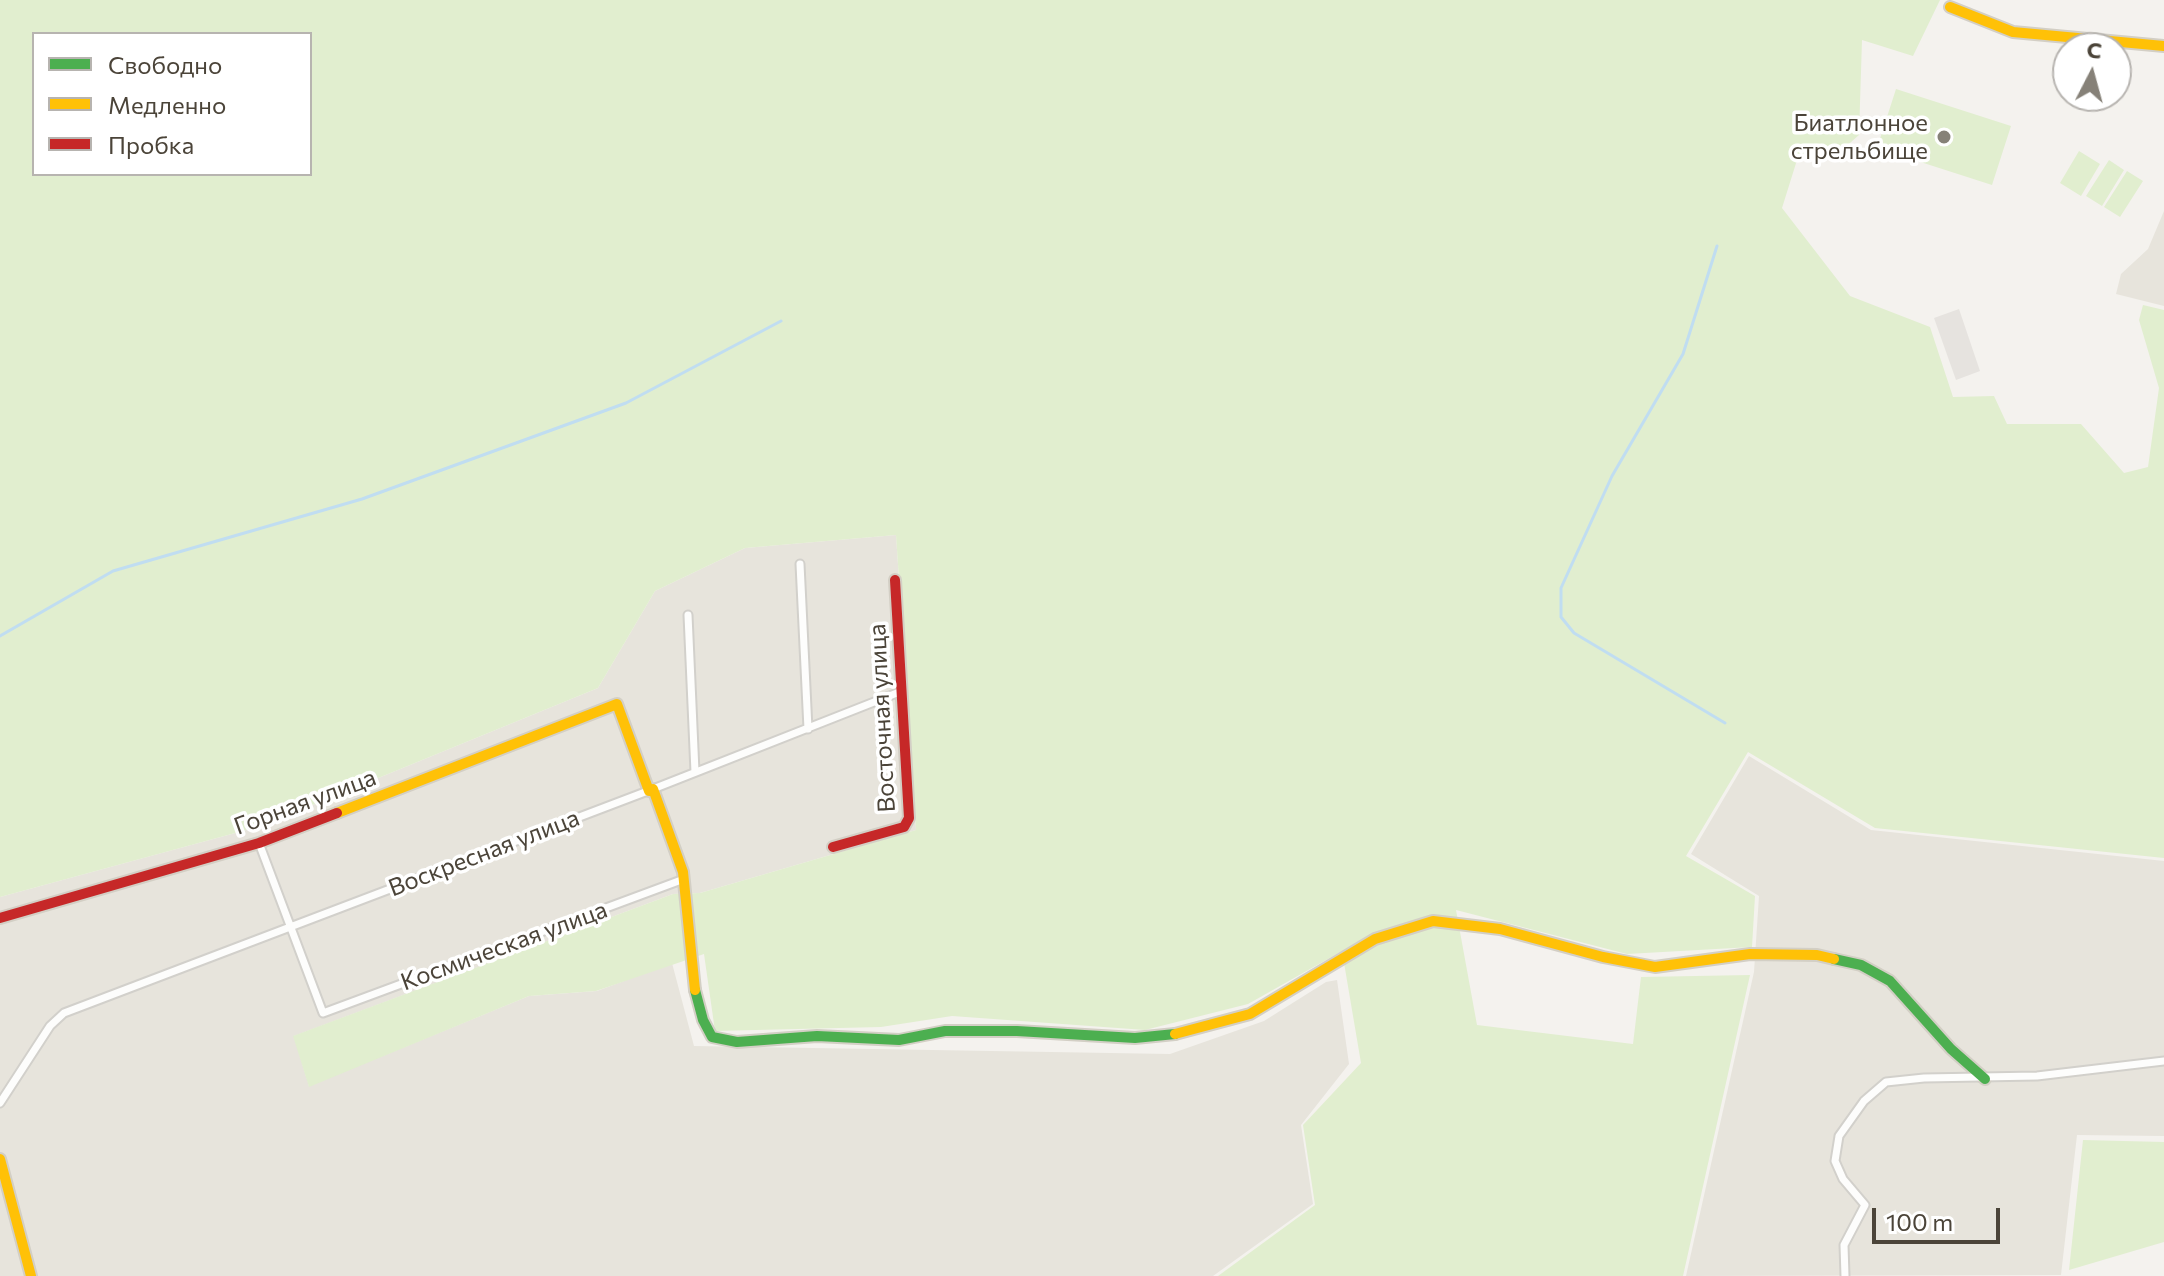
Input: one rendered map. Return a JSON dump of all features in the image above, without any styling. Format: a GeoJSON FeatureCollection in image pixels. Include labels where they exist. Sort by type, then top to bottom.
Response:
{"type":"FeatureCollection","features":[{"type":"Feature","properties":{"kind":"street"},"geometry":{"type":"LineString","coordinates":[[1950,7],[2013,32],[2164,46]]}},
{"type":"Feature","properties":{"kind":"street"},"geometry":{"type":"LineString","coordinates":[[800,564],[808,729]]}},
{"type":"Feature","properties":{"kind":"street","name":"Восточная улица"},"geometry":{"type":"LineString","coordinates":[[833,847],[904,827],[909,818],[895,580]]}},
{"type":"Feature","properties":{"kind":"street"},"geometry":{"type":"LineString","coordinates":[[688,615],[695,772]]}},
{"type":"Feature","properties":{"kind":"street","name":"Воскресная улица"},"geometry":{"type":"LineString","coordinates":[[0,1103],[50,1026],[64,1013],[902,691]]}},
{"type":"Feature","properties":{"kind":"street","name":"Горная улица"},"geometry":{"type":"LineString","coordinates":[[0,918],[259,843],[617,704],[651,790]]}},
{"type":"Feature","properties":{"kind":"street"},"geometry":{"type":"LineString","coordinates":[[651,790],[684,879],[701,1019],[712,1037],[737,1042],[817,1036],[899,1040],[945,1031],[1017,1031],[1135,1038],[1184,1033],[1250,1014],[1375,939],[1433,921],[1500,929],[1603,957],[1655,967],[1750,954],[1817,955],[1861,965],[1890,981],[1951,1049],[1985,1079]]}},
{"type":"Feature","properties":{"kind":"street"},"geometry":{"type":"LineString","coordinates":[[259,843],[289,927]]}},
{"type":"Feature","properties":{"kind":"street","name":"Космическая улица"},"geometry":{"type":"LineString","coordinates":[[289,927],[323,1013],[684,879]]}},
{"type":"Feature","properties":{"kind":"street"},"geometry":{"type":"LineString","coordinates":[[1845,1276],[1844,1245],[1865,1205],[1843,1179],[1835,1161],[1839,1136],[1864,1101],[1886,1082],[1924,1078],[2037,1076],[2164,1061]]}},
{"type":"Feature","properties":{"kind":"street"},"geometry":{"type":"LineString","coordinates":[[0,1159],[31,1276]]}},
{"type":"Feature","properties":{"kind":"shaded area"},"geometry":{"type":"Polygon","coordinates":[[[2164,211],[2164,306],[2116,294],[2121,274],[2148,249],[2164,211]]]}},
{"type":"Feature","properties":{"kind":"shaded area"},"geometry":{"type":"Polygon","coordinates":[[[1959,309],[1980,371],[1956,380],[1934,318],[1959,309]]]}},
{"type":"Feature","properties":{"kind":"shaded area"},"geometry":{"type":"Polygon","coordinates":[[[896,535],[916,830],[700,893],[673,894],[294,1036],[309,1086],[529,996],[597,991],[672,963],[694,1046],[1170,1054],[1264,1021],[1326,982],[1337,980],[1349,1064],[1301,1125],[1313,1204],[1213,1276],[0,1276],[0,897],[261,826],[598,688],[655,591],[745,548],[896,535]]]}},
{"type":"Feature","properties":{"kind":"shaded area"},"geometry":{"type":"Polygon","coordinates":[[[1749,756],[1871,830],[2164,861],[2164,1136],[2077,1135],[2061,1275],[1686,1276],[1754,972],[1759,896],[1691,854],[1749,756]]]}},
{"type":"Feature","properties":{"kind":"green space"},"geometry":{"type":"Polygon","coordinates":[[[0,0],[1940,0],[1913,56],[1862,40],[1859,135],[1833,158],[1797,160],[1782,208],[1850,296],[1930,327],[1953,397],[1994,396],[2007,424],[2081,424],[2124,473],[2148,467],[2159,388],[2139,320],[2143,305],[2164,310],[2164,858],[1875,828],[1748,752],[1686,856],[1755,896],[1752,947],[1627,954],[1456,910],[1477,1025],[1633,1044],[1641,977],[1750,975],[1683,1276],[1218,1276],[1315,1205],[1303,1125],[1361,1063],[1342,951],[1248,1004],[1145,1030],[952,1016],[881,1027],[715,1031],[704,954],[596,991],[529,996],[309,1087],[293,1036],[673,894],[700,893],[916,830],[896,535],[745,548],[655,591],[598,688],[261,826],[0,897],[0,0]]]}},
{"type":"Feature","properties":{"kind":"green space","name":"Биатлонное стрельбище"},"geometry":{"type":"Polygon","coordinates":[[[1896,89],[2011,126],[1992,185],[1877,148],[1896,89]]]}},
{"type":"Feature","properties":{"kind":"green space"},"geometry":{"type":"Polygon","coordinates":[[[2079,151],[2100,164],[2081,196],[2060,183],[2079,151]]]}},
{"type":"Feature","properties":{"kind":"green space"},"geometry":{"type":"Polygon","coordinates":[[[2109,160],[2124,170],[2102,206],[2086,196],[2109,160]]]}},
{"type":"Feature","properties":{"kind":"green space"},"geometry":{"type":"Polygon","coordinates":[[[2127,171],[2143,181],[2120,217],[2104,207],[2127,171]]]}},
{"type":"Feature","properties":{"kind":"green space"},"geometry":{"type":"Polygon","coordinates":[[[2083,1140],[2164,1142],[2164,1242],[2069,1270],[2083,1140]]]}},
{"type":"Feature","properties":{"kind":"waterway"},"geometry":{"type":"LineString","coordinates":[[1717,246],[1683,354],[1612,476],[1561,588],[1561,617],[1574,633],[1725,723]]}},
{"type":"Feature","properties":{"kind":"waterway"},"geometry":{"type":"LineString","coordinates":[[0,636],[113,571],[362,499],[626,403],[781,321]]}},
{"type":"Feature","properties":{"kind":"traffic: fast"},"geometry":{"type":"LineString","coordinates":[[1834,959],[1861,965],[1890,981],[1951,1049],[1985,1079]]}},
{"type":"Feature","properties":{"kind":"traffic: fast"},"geometry":{"type":"LineString","coordinates":[[695,990],[703,1020],[712,1037],[737,1042],[817,1036],[899,1040],[945,1031],[1017,1031],[1135,1038],[1175,1034]]}},
{"type":"Feature","properties":{"kind":"traffic: slow"},"geometry":{"type":"LineString","coordinates":[[1950,7],[2013,32],[2164,46]]}},
{"type":"Feature","properties":{"kind":"traffic: slow"},"geometry":{"type":"LineString","coordinates":[[337,813],[617,704],[649,791],[653,789],[683,872],[695,990]]}},
{"type":"Feature","properties":{"kind":"traffic: slow"},"geometry":{"type":"LineString","coordinates":[[1175,1034],[1250,1014],[1375,939],[1433,921],[1500,929],[1603,957],[1655,967],[1750,954],[1817,955],[1834,959]]}},
{"type":"Feature","properties":{"kind":"traffic: slow"},"geometry":{"type":"LineString","coordinates":[[0,1159],[31,1276]]}},
{"type":"Feature","properties":{"kind":"traffic: jam"},"geometry":{"type":"LineString","coordinates":[[833,847],[904,827],[909,818],[895,580]]}},
{"type":"Feature","properties":{"kind":"traffic: jam"},"geometry":{"type":"LineString","coordinates":[[0,918],[259,843],[337,813]]}},
{"type":"Feature","properties":{"kind":"place","name":"Биатлонное стрельбище"},"geometry":{"type":"Point","coordinates":[1944,137]}}]}
